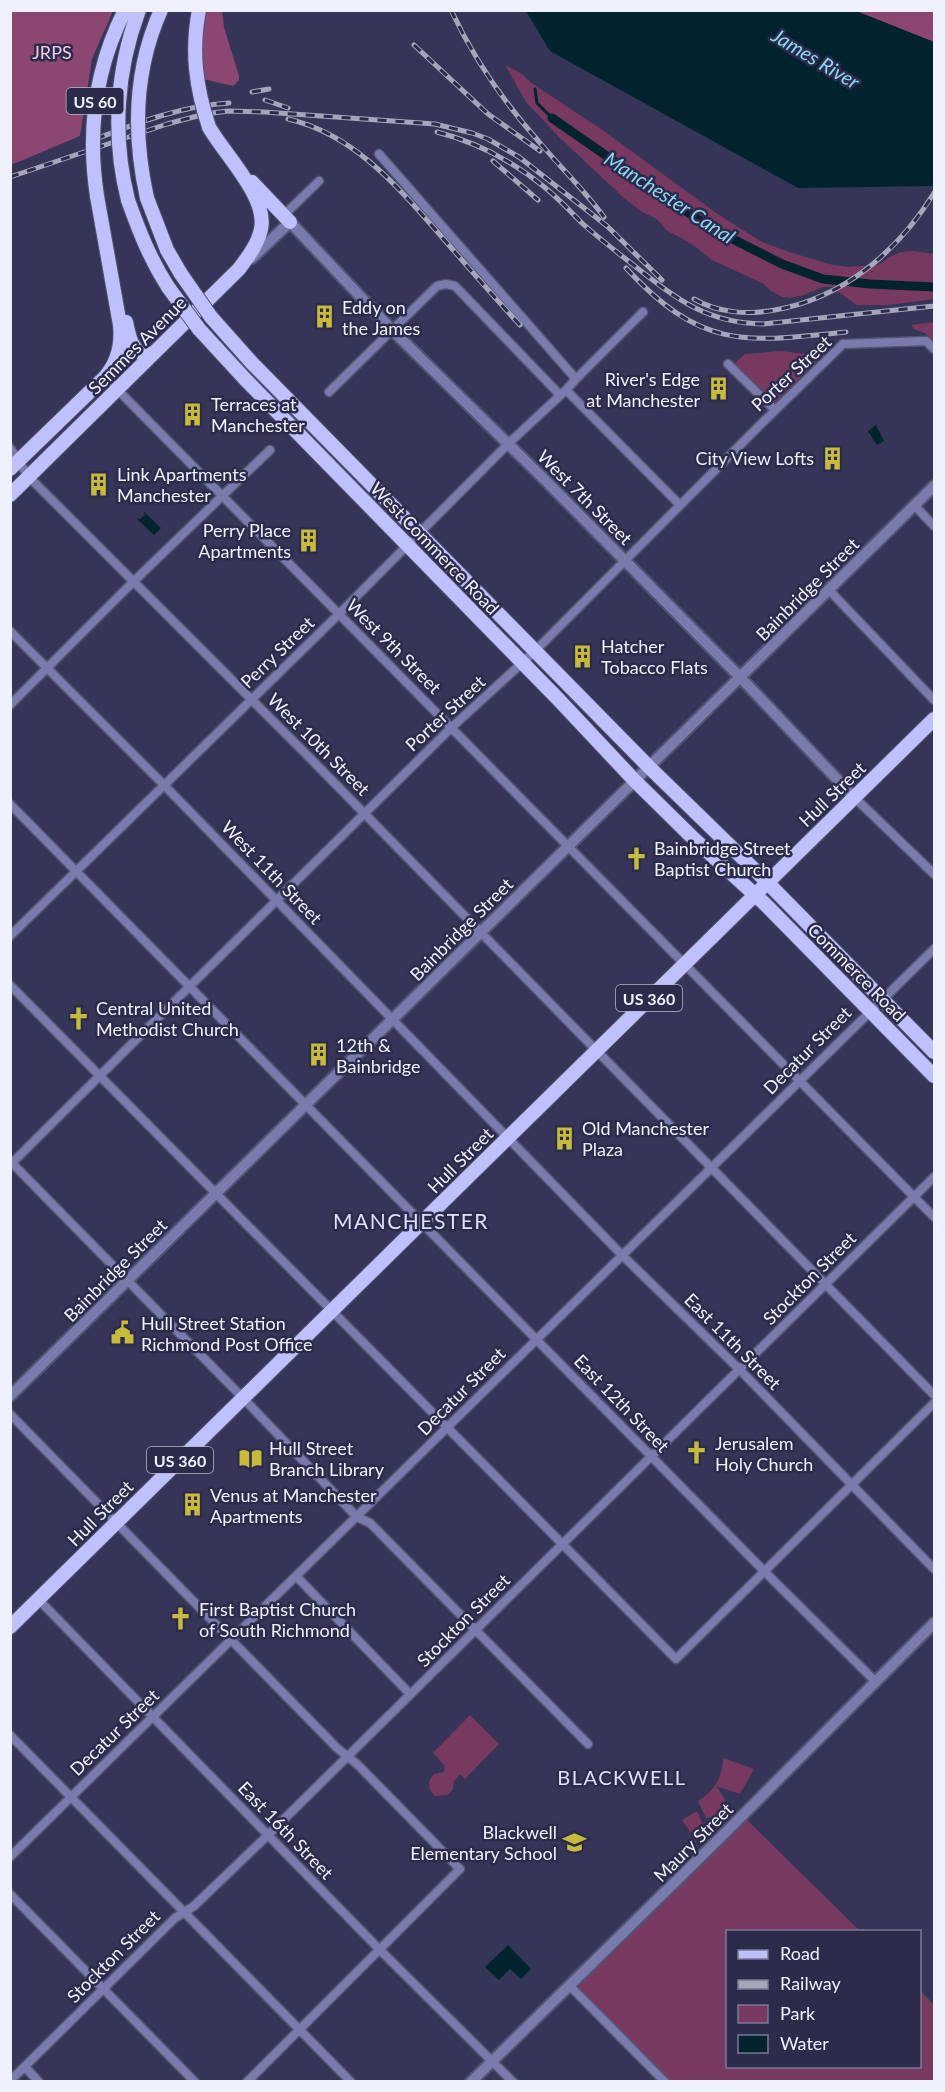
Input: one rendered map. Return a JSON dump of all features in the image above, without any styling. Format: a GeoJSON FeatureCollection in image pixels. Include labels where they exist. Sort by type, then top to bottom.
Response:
{"type":"FeatureCollection","features":[{"type":"Feature","properties":{"kind":"main road","name":"US 60"},"geometry":{"type":"LineString","coordinates":[[105,377],[114,365],[120,342],[120,325],[93,172],[92,137],[94,105],[102,67],[125,10]]}},
{"type":"Feature","properties":{"kind":"main road","name":"West Commerce Road"},"geometry":{"type":"LineString","coordinates":[[139,10],[126,56],[118,106],[120,157],[128,200],[141,237],[168,287],[199,329],[236,370],[523,662],[635,781],[754,894]]}},
{"type":"Feature","properties":{"kind":"main road","name":"West Commerce Road"},"geometry":{"type":"LineString","coordinates":[[161,10],[144,61],[139,99],[139,149],[147,198],[162,240],[211,317],[252,363],[649,767],[767,882]]}},
{"type":"Feature","properties":{"kind":"main road"},"geometry":{"type":"LineString","coordinates":[[199,10],[195,34],[195,71],[198,92],[209,127],[224,152],[287,219]]}},
{"type":"Feature","properties":{"kind":"main road"},"geometry":{"type":"LineString","coordinates":[[238,167],[251,190],[262,219],[258,239],[239,269]]}},
{"type":"Feature","properties":{"kind":"main road","name":"Semmes Avenue"},"geometry":{"type":"LineString","coordinates":[[10,495],[239,269]]}},
{"type":"Feature","properties":{"kind":"main road"},"geometry":{"type":"LineString","coordinates":[[113,283],[132,344],[144,355],[154,353]]}},
{"type":"Feature","properties":{"kind":"main road","name":"Semmes Avenue"},"geometry":{"type":"LineString","coordinates":[[13,463],[105,377]]}},
{"type":"Feature","properties":{"kind":"main road","name":"Hull Street"},"geometry":{"type":"LineString","coordinates":[[10,1627],[934,719]]}},
{"type":"Feature","properties":{"kind":"main road","name":"Commerce Road"},"geometry":{"type":"LineString","coordinates":[[767,882],[934,1052]]}},
{"type":"Feature","properties":{"kind":"main road","name":"Commerce Road"},"geometry":{"type":"LineString","coordinates":[[754,894],[934,1076]]}},
{"type":"Feature","properties":{"kind":"street"},"geometry":{"type":"LineString","coordinates":[[379,154],[576,379]]}},
{"type":"Feature","properties":{"kind":"street"},"geometry":{"type":"LineString","coordinates":[[287,219],[319,181]]}},
{"type":"Feature","properties":{"kind":"street","name":"Semmes Avenue"},"geometry":{"type":"LineString","coordinates":[[239,269],[287,219]]}},
{"type":"Feature","properties":{"kind":"street","name":"West 7th Street"},"geometry":{"type":"LineString","coordinates":[[287,219],[392,330],[509,443],[854,796]]}},
{"type":"Feature","properties":{"kind":"street"},"geometry":{"type":"LineString","coordinates":[[329,392],[437,286],[451,284],[680,505]]}},
{"type":"Feature","properties":{"kind":"street","name":"Perry Street"},"geometry":{"type":"LineString","coordinates":[[10,936],[644,312]]}},
{"type":"Feature","properties":{"kind":"street","name":"Porter Street"},"geometry":{"type":"LineString","coordinates":[[11,1163],[451,728],[535,651],[775,410],[843,345],[926,341],[934,349]]}},
{"type":"Feature","properties":{"kind":"street"},"geometry":{"type":"LineString","coordinates":[[728,364],[775,410]]}},
{"type":"Feature","properties":{"kind":"street","name":"West 9th Street"},"geometry":{"type":"LineString","coordinates":[[105,377],[934,1217]]}},
{"type":"Feature","properties":{"kind":"street","name":"West 10th Street"},"geometry":{"type":"LineString","coordinates":[[10,448],[13,463],[365,813],[934,1395]]}},
{"type":"Feature","properties":{"kind":"street"},"geometry":{"type":"LineString","coordinates":[[10,705],[270,450]]}},
{"type":"Feature","properties":{"kind":"street","name":"Bainbridge Street"},"geometry":{"type":"LineString","coordinates":[[10,1396],[934,486]]}},
{"type":"Feature","properties":{"kind":"street"},"geometry":{"type":"LineString","coordinates":[[915,506],[934,526]]}},
{"type":"Feature","properties":{"kind":"street"},"geometry":{"type":"LineString","coordinates":[[829,590],[934,700]]}},
{"type":"Feature","properties":{"kind":"street","name":"West 11th Street"},"geometry":{"type":"LineString","coordinates":[[10,631],[508,1137]]}},
{"type":"Feature","properties":{"kind":"street"},"geometry":{"type":"LineString","coordinates":[[854,796],[934,874]]}},
{"type":"Feature","properties":{"kind":"street","name":"East 12th Street"},"geometry":{"type":"LineString","coordinates":[[10,804],[876,1682]]}},
{"type":"Feature","properties":{"kind":"street","name":"Decatur Street"},"geometry":{"type":"LineString","coordinates":[[10,1857],[934,949]]}},
{"type":"Feature","properties":{"kind":"street"},"geometry":{"type":"LineString","coordinates":[[10,985],[676,1659],[934,1403]]}},
{"type":"Feature","properties":{"kind":"street","name":"East 11th Street"},"geometry":{"type":"LineString","coordinates":[[508,1137],[623,1256],[740,1369],[934,1569]]}},
{"type":"Feature","properties":{"kind":"street"},"geometry":{"type":"LineString","coordinates":[[11,1163],[128,1280],[357,1517],[370,1523],[588,1744]]}},
{"type":"Feature","properties":{"kind":"street","name":"Stockton Street"},"geometry":{"type":"LineString","coordinates":[[10,2081],[175,1918],[194,1906],[268,1834],[934,1177]]}},
{"type":"Feature","properties":{"kind":"street"},"geometry":{"type":"LineString","coordinates":[[10,1414],[231,1641],[460,1869],[247,2082]]}},
{"type":"Feature","properties":{"kind":"street"},"geometry":{"type":"LineString","coordinates":[[297,1577],[410,1694]]}},
{"type":"Feature","properties":{"kind":"street","name":"East 16th Street"},"geometry":{"type":"LineString","coordinates":[[38,1599],[380,1950],[513,2082]]}},
{"type":"Feature","properties":{"kind":"street","name":"Maury Street"},"geometry":{"type":"LineString","coordinates":[[471,2082],[640,1917],[934,1623]]}},
{"type":"Feature","properties":{"kind":"street"},"geometry":{"type":"LineString","coordinates":[[10,1735],[351,2082]]}},
{"type":"Feature","properties":{"kind":"street"},"geometry":{"type":"LineString","coordinates":[[10,1893],[195,2082]]}},
{"type":"Feature","properties":{"kind":"street"},"geometry":{"type":"LineString","coordinates":[[569,1985],[665,2082]]}},
{"type":"Feature","properties":{"kind":"street"},"geometry":{"type":"LineString","coordinates":[[25,2067],[39,2082]]}},
{"type":"Feature","properties":{"kind":"green space","name":"JRPS"},"geometry":{"type":"Polygon","coordinates":[[[11,10],[113,11],[92,59],[80,136],[11,165],[11,10]]]}},
{"type":"Feature","properties":{"kind":"green space"},"geometry":{"type":"Polygon","coordinates":[[[204,11],[222,11],[224,27],[239,76],[239,80],[233,86],[203,79],[201,58],[204,11]]]}},
{"type":"Feature","properties":{"kind":"green space"},"geometry":{"type":"Polygon","coordinates":[[[856,11],[934,11],[934,42],[856,11]]]}},
{"type":"Feature","properties":{"kind":"green space"},"geometry":{"type":"Polygon","coordinates":[[[505,65],[522,74],[530,82],[601,129],[719,215],[762,242],[833,265],[848,267],[878,265],[901,252],[934,254],[934,299],[889,305],[857,305],[831,287],[823,287],[790,298],[782,297],[764,284],[712,260],[692,244],[666,230],[657,219],[642,212],[624,198],[560,138],[526,102],[505,65]]]}},
{"type":"Feature","properties":{"kind":"green space"},"geometry":{"type":"Polygon","coordinates":[[[934,322],[934,342],[925,333],[914,329],[911,325],[934,322]]]}},
{"type":"Feature","properties":{"kind":"green space"},"geometry":{"type":"Polygon","coordinates":[[[781,351],[822,356],[775,402],[734,364],[745,354],[781,351]]]}},
{"type":"Feature","properties":{"kind":"green space"},"geometry":{"type":"Polygon","coordinates":[[[470,1715],[499,1744],[465,1779],[460,1774],[448,1795],[435,1796],[430,1791],[429,1782],[434,1774],[444,1772],[445,1766],[433,1753],[470,1715]]]}},
{"type":"Feature","properties":{"kind":"green space"},"geometry":{"type":"Polygon","coordinates":[[[723,1758],[754,1769],[740,1794],[716,1786],[724,1798],[725,1805],[718,1817],[706,1818],[698,1801],[709,1793],[716,1783],[723,1758]]]}},
{"type":"Feature","properties":{"kind":"green space"},"geometry":{"type":"Polygon","coordinates":[[[697,1811],[703,1825],[691,1833],[682,1820],[697,1811]]]}},
{"type":"Feature","properties":{"kind":"green space"},"geometry":{"type":"Polygon","coordinates":[[[743,1816],[859,1930],[726,1930],[726,2068],[921,2068],[921,1991],[934,2005],[934,2081],[666,2081],[569,1985],[743,1816]]]}},
{"type":"Feature","properties":{"kind":"water","name":"James River"},"geometry":{"type":"Polygon","coordinates":[[[526,11],[856,11],[934,42],[934,186],[798,188],[550,51],[526,11]]]}},
{"type":"Feature","properties":{"kind":"water"},"geometry":{"type":"Polygon","coordinates":[[[876,425],[884,441],[877,445],[868,431],[876,425]]]}},
{"type":"Feature","properties":{"kind":"water"},"geometry":{"type":"Polygon","coordinates":[[[143,511],[161,528],[154,535],[136,518],[140,519],[145,515],[143,511]]]}},
{"type":"Feature","properties":{"kind":"water"},"geometry":{"type":"Polygon","coordinates":[[[508,1945],[531,1969],[521,1979],[510,1969],[499,1980],[485,1967],[508,1945]]]}},
{"type":"Feature","properties":{"kind":"waterway"},"geometry":{"type":"LineString","coordinates":[[535,89],[537,103],[552,118]]}},
{"type":"Feature","properties":{"kind":"waterway","name":"Manchester Canal"},"geometry":{"type":"LineString","coordinates":[[552,118],[709,227],[782,264],[823,279],[934,287]]}},
{"type":"Feature","properties":{"kind":"railway"},"geometry":{"type":"LineString","coordinates":[[451,10],[480,63],[503,97],[604,217]]}},
{"type":"Feature","properties":{"kind":"railway"},"geometry":{"type":"LineString","coordinates":[[414,45],[488,114],[540,151]]}},
{"type":"Feature","properties":{"kind":"railway"},"geometry":{"type":"LineString","coordinates":[[252,92],[269,89]]}},
{"type":"Feature","properties":{"kind":"railway"},"geometry":{"type":"LineString","coordinates":[[265,100],[288,108]]}},
{"type":"Feature","properties":{"kind":"railway"},"geometry":{"type":"LineString","coordinates":[[96,139],[178,111],[229,103]]}},
{"type":"Feature","properties":{"kind":"railway"},"geometry":{"type":"LineString","coordinates":[[10,177],[167,124],[205,114],[228,111],[435,124],[488,139],[519,157],[607,226],[662,280]]}},
{"type":"Feature","properties":{"kind":"railway"},"geometry":{"type":"LineString","coordinates":[[288,119],[312,126],[334,137],[373,165],[408,199],[520,325]]}},
{"type":"Feature","properties":{"kind":"railway"},"geometry":{"type":"LineString","coordinates":[[437,132],[480,147],[519,168],[548,190],[589,230],[665,290],[694,308],[709,314],[743,323],[763,324],[934,306]]}},
{"type":"Feature","properties":{"kind":"railway"},"geometry":{"type":"LineString","coordinates":[[493,161],[538,200]]}},
{"type":"Feature","properties":{"kind":"railway"},"geometry":{"type":"LineString","coordinates":[[694,299],[723,310],[754,312],[800,304],[824,295],[867,269],[886,252],[904,234],[934,193]]}},
{"type":"Feature","properties":{"kind":"railway"},"geometry":{"type":"LineString","coordinates":[[626,268],[678,314],[701,327],[751,338],[846,332]]}},
{"type":"Feature","properties":{"kind":"place","name":"Eddy on the James"},"geometry":{"type":"Point","coordinates":[324,317]}},
{"type":"Feature","properties":{"kind":"place","name":"River's Edge at Manchester"},"geometry":{"type":"Point","coordinates":[718,389]}},
{"type":"Feature","properties":{"kind":"place","name":"Terraces at Manchester"},"geometry":{"type":"Point","coordinates":[193,414]}},
{"type":"Feature","properties":{"kind":"place","name":"City View Lofts"},"geometry":{"type":"Point","coordinates":[832,458]}},
{"type":"Feature","properties":{"kind":"place","name":"Link Apartments Manchester"},"geometry":{"type":"Point","coordinates":[99,484]}},
{"type":"Feature","properties":{"kind":"place","name":"Perry Place Apartments"},"geometry":{"type":"Point","coordinates":[309,540]}},
{"type":"Feature","properties":{"kind":"place","name":"Hatcher Tobacco Flats"},"geometry":{"type":"Point","coordinates":[583,656]}},
{"type":"Feature","properties":{"kind":"place","name":"Bainbridge Street Baptist Church"},"geometry":{"type":"Point","coordinates":[636,858]}},
{"type":"Feature","properties":{"kind":"place","name":"Central United Methodist Church"},"geometry":{"type":"Point","coordinates":[78,1018]}},
{"type":"Feature","properties":{"kind":"place","name":"12th & Bainbridge"},"geometry":{"type":"Point","coordinates":[318,1055]}},
{"type":"Feature","properties":{"kind":"place","name":"Old Manchester Plaza"},"geometry":{"type":"Point","coordinates":[564,1138]}},
{"type":"Feature","properties":{"kind":"place","name":"Hull Street Station Richmond Post Office"},"geometry":{"type":"Point","coordinates":[123,1333]}},
{"type":"Feature","properties":{"kind":"place","name":"Jerusalem Holy Church"},"geometry":{"type":"Point","coordinates":[697,1453]}},
{"type":"Feature","properties":{"kind":"place","name":"Hull Street Branch Library"},"geometry":{"type":"Point","coordinates":[251,1458]}},
{"type":"Feature","properties":{"kind":"place","name":"Venus at Manchester Apartments"},"geometry":{"type":"Point","coordinates":[192,1505]}},
{"type":"Feature","properties":{"kind":"place","name":"First Baptist Church of South Richmond"},"geometry":{"type":"Point","coordinates":[181,1619]}},
{"type":"Feature","properties":{"kind":"place","name":"Blackwell Elementary School"},"geometry":{"type":"Point","coordinates":[575,1842]}},
{"type":"Feature","properties":{"kind":"district","name":"MANCHESTER"},"geometry":{"type":"Point","coordinates":[411,1220]}},
{"type":"Feature","properties":{"kind":"district","name":"BLACKWELL"},"geometry":{"type":"Point","coordinates":[622,1777]}}]}
